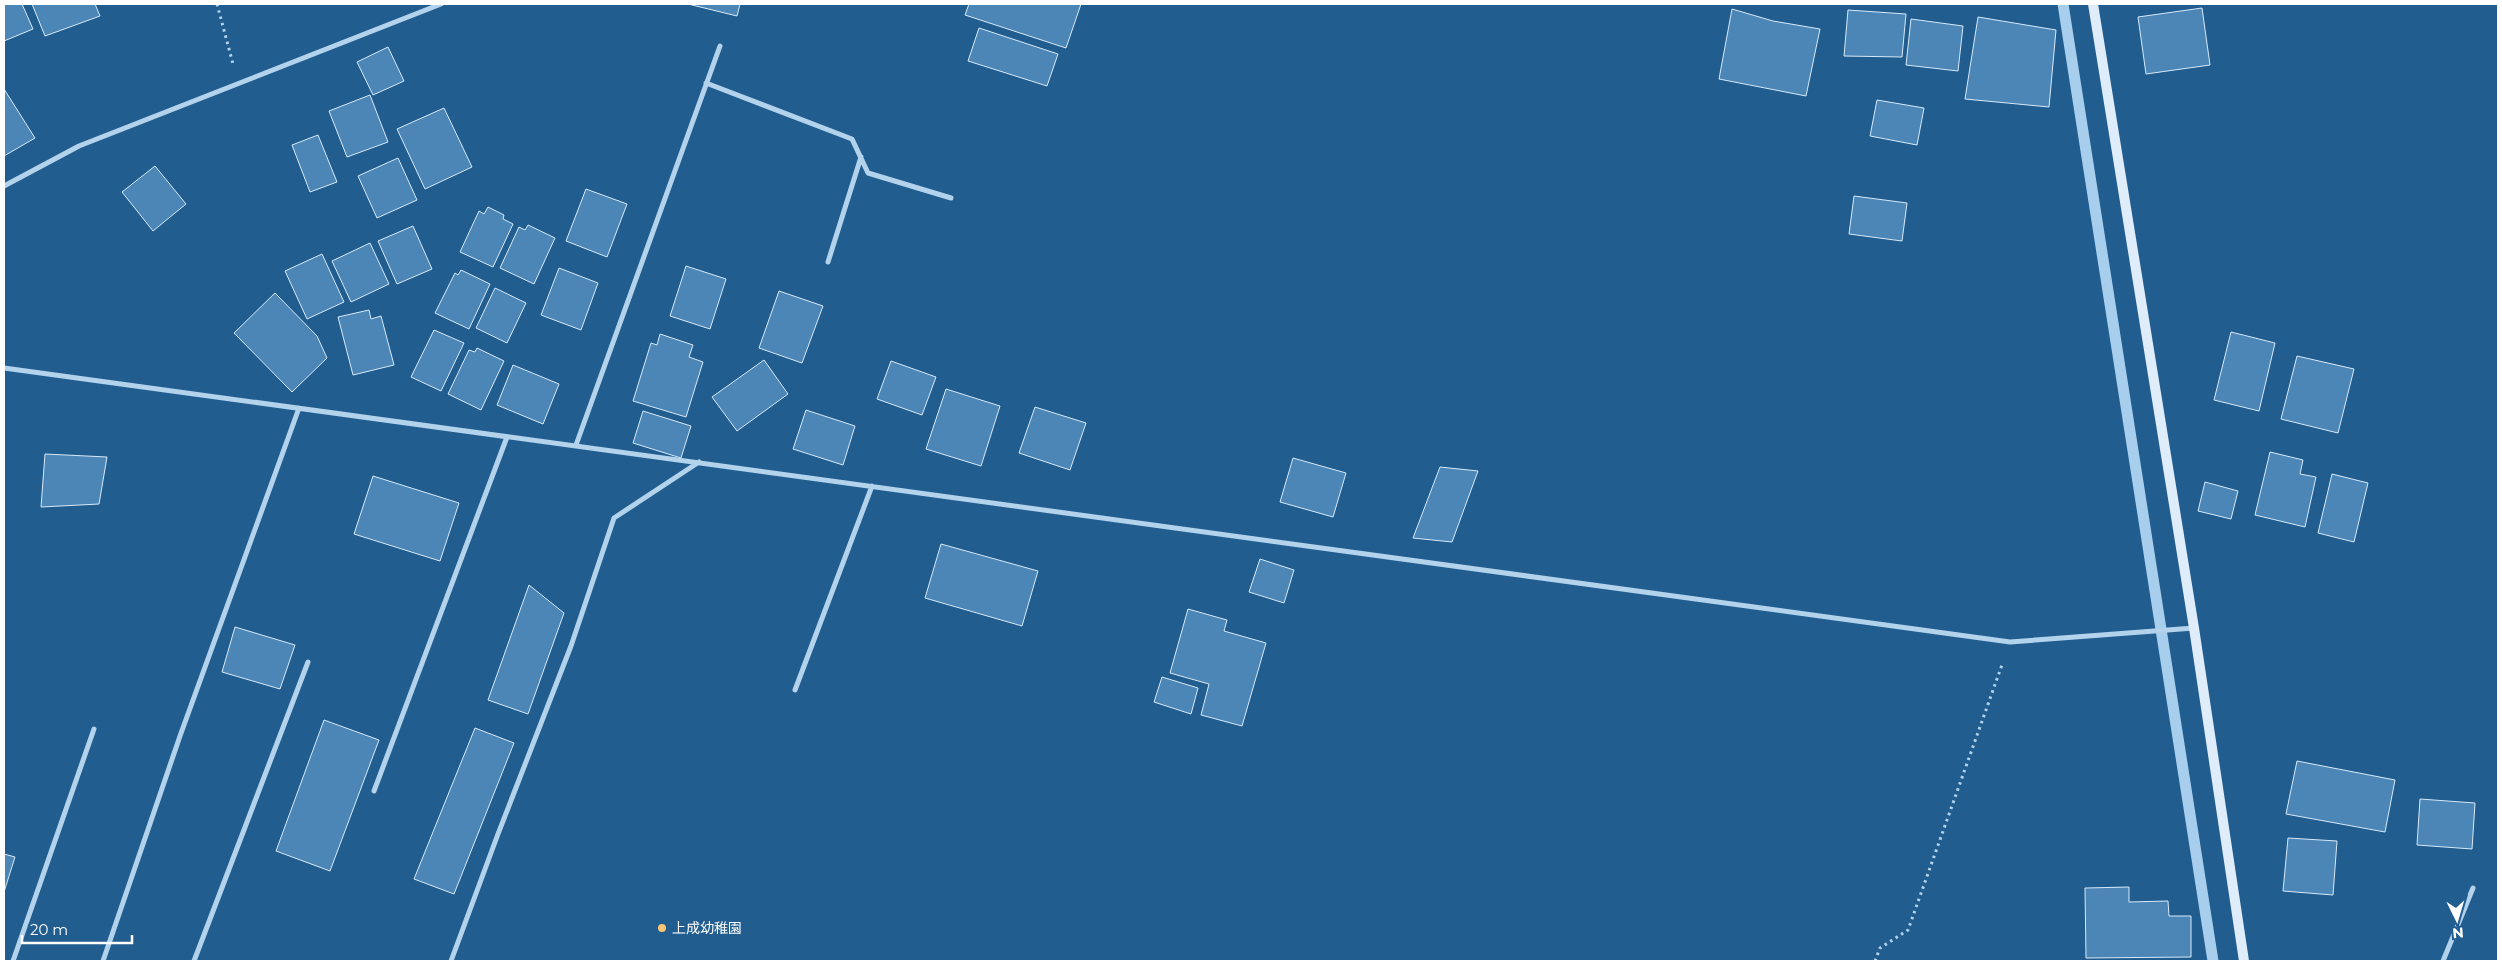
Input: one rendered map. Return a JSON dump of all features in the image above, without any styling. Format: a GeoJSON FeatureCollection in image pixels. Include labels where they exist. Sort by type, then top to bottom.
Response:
{"type":"FeatureCollection","features":[{"type":"Feature","properties":{"kind":"street"},"geometry":{"type":"LineString","coordinates":[[4,186],[79,146],[441,4]]}},
{"type":"Feature","properties":{"kind":"street"},"geometry":{"type":"LineString","coordinates":[[2092,4],[2244,961]]}},
{"type":"Feature","properties":{"kind":"street"},"geometry":{"type":"LineString","coordinates":[[576,445],[720,46]]}},
{"type":"Feature","properties":{"kind":"street"},"geometry":{"type":"LineString","coordinates":[[706,83],[852,139],[868,173],[951,198]]}},
{"type":"Feature","properties":{"kind":"street"},"geometry":{"type":"LineString","coordinates":[[828,262],[861,157]]}},
{"type":"Feature","properties":{"kind":"street"},"geometry":{"type":"LineString","coordinates":[[4,368],[2010,642],[2190,629]]}},
{"type":"Feature","properties":{"kind":"street"},"geometry":{"type":"LineString","coordinates":[[102,961],[180,736],[299,408]]}},
{"type":"Feature","properties":{"kind":"street"},"geometry":{"type":"LineString","coordinates":[[374,791],[507,437]]}},
{"type":"Feature","properties":{"kind":"street"},"geometry":{"type":"LineString","coordinates":[[451,961],[498,834],[572,646],[614,518],[699,462]]}},
{"type":"Feature","properties":{"kind":"street"},"geometry":{"type":"LineString","coordinates":[[795,690],[872,486]]}},
{"type":"Feature","properties":{"kind":"street"},"geometry":{"type":"LineString","coordinates":[[194,961],[308,662]]}},
{"type":"Feature","properties":{"kind":"street"},"geometry":{"type":"LineString","coordinates":[[13,961],[94,729]]}},
{"type":"Feature","properties":{"kind":"street"},"geometry":{"type":"LineString","coordinates":[[2443,961],[2473,888]]}},
{"type":"Feature","properties":{"kind":"path"},"geometry":{"type":"LineString","coordinates":[[217,4],[239,83]]}},
{"type":"Feature","properties":{"kind":"path"},"geometry":{"type":"LineString","coordinates":[[1875,961],[1880,948],[1908,930],[2010,642]]}},
{"type":"Feature","properties":{"kind":"building"},"geometry":{"type":"Polygon","coordinates":[[[4,4],[22,4],[33,29],[4,41],[4,4]]]}},
{"type":"Feature","properties":{"kind":"building"},"geometry":{"type":"Polygon","coordinates":[[[32,4],[95,4],[100,16],[45,36],[32,4]]]}},
{"type":"Feature","properties":{"kind":"building"},"geometry":{"type":"Polygon","coordinates":[[[688,4],[740,4],[737,16],[688,4]]]}},
{"type":"Feature","properties":{"kind":"building"},"geometry":{"type":"Polygon","coordinates":[[[969,4],[1081,4],[1066,48],[965,15],[969,4]]]}},
{"type":"Feature","properties":{"kind":"building"},"geometry":{"type":"Polygon","coordinates":[[[2202,8],[2210,65],[2146,74],[2138,17],[2202,8]]]}},
{"type":"Feature","properties":{"kind":"building"},"geometry":{"type":"Polygon","coordinates":[[[1732,9],[1773,21],[1820,29],[1806,96],[1719,79],[1732,9]]]}},
{"type":"Feature","properties":{"kind":"building"},"geometry":{"type":"Polygon","coordinates":[[[1848,10],[1906,14],[1902,57],[1844,56],[1848,10]]]}},
{"type":"Feature","properties":{"kind":"building"},"geometry":{"type":"Polygon","coordinates":[[[1978,17],[2056,30],[2049,107],[1965,99],[1978,17]]]}},
{"type":"Feature","properties":{"kind":"building"},"geometry":{"type":"Polygon","coordinates":[[[1911,19],[1963,26],[1958,71],[1906,65],[1911,19]]]}},
{"type":"Feature","properties":{"kind":"building"},"geometry":{"type":"Polygon","coordinates":[[[979,28],[1058,54],[1047,86],[968,61],[979,28]]]}},
{"type":"Feature","properties":{"kind":"building"},"geometry":{"type":"Polygon","coordinates":[[[388,47],[404,81],[373,95],[357,62],[388,47]]]}},
{"type":"Feature","properties":{"kind":"building"},"geometry":{"type":"Polygon","coordinates":[[[4,89],[35,138],[4,156],[4,89]]]}},
{"type":"Feature","properties":{"kind":"building"},"geometry":{"type":"Polygon","coordinates":[[[370,95],[388,142],[347,157],[329,111],[370,95]]]}},
{"type":"Feature","properties":{"kind":"building"},"geometry":{"type":"Polygon","coordinates":[[[1877,100],[1924,108],[1917,145],[1870,136],[1877,100]]]}},
{"type":"Feature","properties":{"kind":"building"},"geometry":{"type":"Polygon","coordinates":[[[444,108],[472,167],[425,189],[397,129],[444,108]]]}},
{"type":"Feature","properties":{"kind":"building"},"geometry":{"type":"Polygon","coordinates":[[[318,135],[337,182],[310,192],[292,145],[318,135]]]}},
{"type":"Feature","properties":{"kind":"building"},"geometry":{"type":"Polygon","coordinates":[[[398,158],[417,200],[377,218],[358,176],[398,158]]]}},
{"type":"Feature","properties":{"kind":"building"},"geometry":{"type":"Polygon","coordinates":[[[155,166],[186,204],[153,231],[122,192],[155,166]]]}},
{"type":"Feature","properties":{"kind":"building"},"geometry":{"type":"Polygon","coordinates":[[[586,189],[627,204],[607,257],[566,241],[586,189]]]}},
{"type":"Feature","properties":{"kind":"building"},"geometry":{"type":"Polygon","coordinates":[[[1854,196],[1907,203],[1902,241],[1849,234],[1854,196]]]}},
{"type":"Feature","properties":{"kind":"building"},"geometry":{"type":"Polygon","coordinates":[[[488,207],[504,215],[503,219],[513,224],[493,267],[460,252],[479,211],[484,214],[488,207]]]}},
{"type":"Feature","properties":{"kind":"building"},"geometry":{"type":"Polygon","coordinates":[[[528,225],[555,238],[534,284],[500,268],[519,227],[525,230],[528,225]]]}},
{"type":"Feature","properties":{"kind":"building"},"geometry":{"type":"Polygon","coordinates":[[[413,226],[432,269],[397,284],[378,241],[413,226]]]}},
{"type":"Feature","properties":{"kind":"building"},"geometry":{"type":"Polygon","coordinates":[[[370,243],[389,284],[351,302],[332,261],[370,243]]]}},
{"type":"Feature","properties":{"kind":"building"},"geometry":{"type":"Polygon","coordinates":[[[322,254],[344,302],[307,319],[285,271],[322,254]]]}},
{"type":"Feature","properties":{"kind":"building"},"geometry":{"type":"Polygon","coordinates":[[[686,266],[726,279],[710,329],[670,316],[686,266]]]}},
{"type":"Feature","properties":{"kind":"building"},"geometry":{"type":"Polygon","coordinates":[[[559,268],[598,283],[581,330],[541,315],[559,268]]]}},
{"type":"Feature","properties":{"kind":"building"},"geometry":{"type":"Polygon","coordinates":[[[461,270],[490,284],[469,329],[435,313],[455,273],[458,275],[461,270]]]}},
{"type":"Feature","properties":{"kind":"building"},"geometry":{"type":"Polygon","coordinates":[[[495,288],[526,303],[507,343],[476,328],[495,288]]]}},
{"type":"Feature","properties":{"kind":"building"},"geometry":{"type":"Polygon","coordinates":[[[779,291],[823,306],[802,363],[759,348],[779,291]]]}},
{"type":"Feature","properties":{"kind":"building"},"geometry":{"type":"Polygon","coordinates":[[[275,293],[317,336],[327,358],[292,392],[234,333],[275,293]]]}},
{"type":"Feature","properties":{"kind":"building"},"geometry":{"type":"Polygon","coordinates":[[[369,310],[371,319],[381,316],[394,365],[353,375],[338,317],[369,310]]]}},
{"type":"Feature","properties":{"kind":"building"},"geometry":{"type":"Polygon","coordinates":[[[434,330],[464,343],[441,391],[411,377],[434,330]]]}},
{"type":"Feature","properties":{"kind":"building"},"geometry":{"type":"Polygon","coordinates":[[[2231,332],[2275,343],[2259,411],[2214,400],[2231,332]]]}},
{"type":"Feature","properties":{"kind":"building"},"geometry":{"type":"Polygon","coordinates":[[[660,334],[693,345],[689,357],[703,362],[686,417],[633,401],[651,343],[657,345],[660,334]]]}},
{"type":"Feature","properties":{"kind":"building"},"geometry":{"type":"Polygon","coordinates":[[[477,348],[504,361],[481,410],[448,394],[469,350],[475,352],[477,348]]]}},
{"type":"Feature","properties":{"kind":"building"},"geometry":{"type":"Polygon","coordinates":[[[2297,356],[2354,369],[2338,433],[2281,419],[2297,356]]]}},
{"type":"Feature","properties":{"kind":"building"},"geometry":{"type":"Polygon","coordinates":[[[764,360],[788,394],[737,431],[712,397],[764,360]]]}},
{"type":"Feature","properties":{"kind":"building"},"geometry":{"type":"Polygon","coordinates":[[[891,361],[936,377],[922,415],[877,399],[891,361]]]}},
{"type":"Feature","properties":{"kind":"building"},"geometry":{"type":"Polygon","coordinates":[[[513,365],[559,384],[543,424],[497,405],[513,365]]]}},
{"type":"Feature","properties":{"kind":"building"},"geometry":{"type":"Polygon","coordinates":[[[946,389],[1000,406],[981,466],[926,449],[946,389]]]}},
{"type":"Feature","properties":{"kind":"building"},"geometry":{"type":"Polygon","coordinates":[[[1035,407],[1086,423],[1070,470],[1019,453],[1035,407]]]}},
{"type":"Feature","properties":{"kind":"building"},"geometry":{"type":"Polygon","coordinates":[[[806,410],[855,426],[843,465],[793,449],[806,410]]]}},
{"type":"Feature","properties":{"kind":"building"},"geometry":{"type":"Polygon","coordinates":[[[643,411],[691,426],[681,458],[633,443],[643,411]]]}},
{"type":"Feature","properties":{"kind":"building"},"geometry":{"type":"Polygon","coordinates":[[[2270,452],[2303,460],[2300,474],[2316,477],[2305,527],[2255,515],[2270,452]]]}},
{"type":"Feature","properties":{"kind":"building"},"geometry":{"type":"Polygon","coordinates":[[[45,454],[107,457],[99,504],[41,507],[45,454]]]}},
{"type":"Feature","properties":{"kind":"building"},"geometry":{"type":"Polygon","coordinates":[[[1293,458],[1346,473],[1333,517],[1280,502],[1293,458]]]}},
{"type":"Feature","properties":{"kind":"building"},"geometry":{"type":"Polygon","coordinates":[[[1440,467],[1478,471],[1452,542],[1413,538],[1440,467]]]}},
{"type":"Feature","properties":{"kind":"building"},"geometry":{"type":"Polygon","coordinates":[[[2332,474],[2368,483],[2354,542],[2318,533],[2332,474]]]}},
{"type":"Feature","properties":{"kind":"building"},"geometry":{"type":"Polygon","coordinates":[[[373,476],[459,503],[440,561],[354,534],[373,476]]]}},
{"type":"Feature","properties":{"kind":"building"},"geometry":{"type":"Polygon","coordinates":[[[2205,482],[2238,491],[2231,519],[2198,511],[2205,482]]]}},
{"type":"Feature","properties":{"kind":"building"},"geometry":{"type":"Polygon","coordinates":[[[941,544],[1038,571],[1022,626],[925,598],[941,544]]]}},
{"type":"Feature","properties":{"kind":"building"},"geometry":{"type":"Polygon","coordinates":[[[1260,559],[1294,570],[1284,603],[1249,592],[1260,559]]]}},
{"type":"Feature","properties":{"kind":"building"},"geometry":{"type":"Polygon","coordinates":[[[529,585],[564,613],[528,714],[488,700],[529,585]]]}},
{"type":"Feature","properties":{"kind":"building"},"geometry":{"type":"Polygon","coordinates":[[[1188,609],[1227,620],[1224,631],[1266,643],[1242,726],[1201,715],[1209,684],[1170,673],[1188,609]]]}},
{"type":"Feature","properties":{"kind":"building"},"geometry":{"type":"Polygon","coordinates":[[[235,627],[295,645],[280,689],[222,672],[235,627]]]}},
{"type":"Feature","properties":{"kind":"building"},"geometry":{"type":"Polygon","coordinates":[[[1162,677],[1198,688],[1191,714],[1154,702],[1162,677]]]}},
{"type":"Feature","properties":{"kind":"building"},"geometry":{"type":"Polygon","coordinates":[[[324,720],[379,740],[330,871],[276,851],[324,720]]]}},
{"type":"Feature","properties":{"kind":"building"},"geometry":{"type":"Polygon","coordinates":[[[475,728],[514,743],[454,894],[414,879],[475,728]]]}},
{"type":"Feature","properties":{"kind":"building"},"geometry":{"type":"Polygon","coordinates":[[[2297,761],[2395,780],[2385,832],[2286,814],[2297,761]]]}},
{"type":"Feature","properties":{"kind":"building"},"geometry":{"type":"Polygon","coordinates":[[[2420,799],[2475,803],[2472,849],[2417,845],[2420,799]]]}},
{"type":"Feature","properties":{"kind":"building"},"geometry":{"type":"Polygon","coordinates":[[[2288,838],[2337,841],[2333,895],[2283,891],[2288,838]]]}},
{"type":"Feature","properties":{"kind":"building"},"geometry":{"type":"Polygon","coordinates":[[[4,854],[15,857],[4,892],[4,854]]]}},
{"type":"Feature","properties":{"kind":"building"},"geometry":{"type":"Polygon","coordinates":[[[2129,887],[2129,902],[2168,901],[2169,916],[2191,916],[2191,957],[2086,958],[2085,888],[2129,887]]]}},
{"type":"Feature","properties":{"kind":"waterway"},"geometry":{"type":"LineString","coordinates":[[2063,4],[2213,961]]}},
{"type":"Feature","properties":{"kind":"place","name":"上成幼稚園"},"geometry":{"type":"Point","coordinates":[662,928]}}]}
